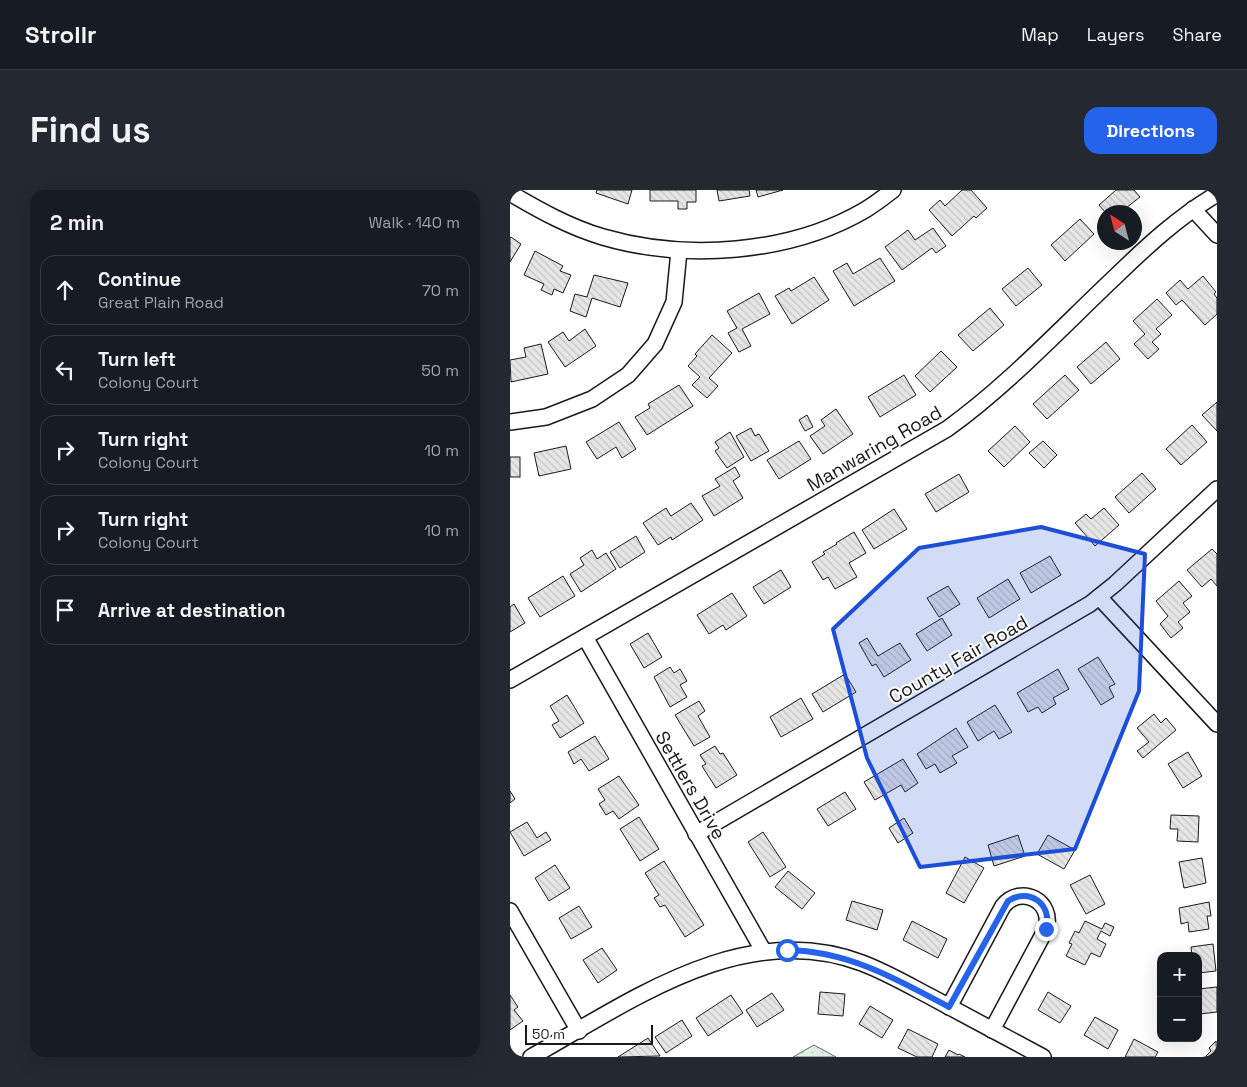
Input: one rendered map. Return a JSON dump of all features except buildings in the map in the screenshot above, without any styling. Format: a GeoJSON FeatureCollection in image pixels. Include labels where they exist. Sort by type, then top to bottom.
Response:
{"type":"FeatureCollection","features":[{"type":"Feature","properties":{"kind":"street"},"geometry":{"type":"LineString","coordinates":[[510,193],[548,216],[603,237],[679,251],[742,250],[814,233],[865,210],[893,190]]}},
{"type":"Feature","properties":{"kind":"street","name":"Manwaring Road"},"geometry":{"type":"LineString","coordinates":[[510,680],[959,421],[995,391],[1153,240],[1193,209],[1217,194]]}},
{"type":"Feature","properties":{"kind":"street"},"geometry":{"type":"LineString","coordinates":[[1193,209],[1217,235]]}},
{"type":"Feature","properties":{"kind":"street"},"geometry":{"type":"LineString","coordinates":[[510,422],[546,417],[592,399],[628,375],[654,344],[674,302],[679,251]]}},
{"type":"Feature","properties":{"kind":"street","name":"County Fair Road"},"geometry":{"type":"LineString","coordinates":[[696,834],[1046,631],[1099,598],[1217,489]]}},
{"type":"Feature","properties":{"kind":"street"},"geometry":{"type":"LineString","coordinates":[[1099,598],[1217,724]]}},
{"type":"Feature","properties":{"kind":"street","name":"Settlers Drive"},"geometry":{"type":"LineString","coordinates":[[585,638],[764,952]]}},
{"type":"Feature","properties":{"kind":"street"},"geometry":{"type":"LineString","coordinates":[[949,1007],[1003,906],[1010,899],[1021,895],[1037,899],[1046,912],[1046,929],[992,1030]]}},
{"type":"Feature","properties":{"kind":"street"},"geometry":{"type":"LineString","coordinates":[[510,911],[579,1031]]}},
{"type":"Feature","properties":{"kind":"street"},"geometry":{"type":"LineString","coordinates":[[531,1057],[677,977],[715,962],[764,952],[812,952],[852,960],[882,972],[1043,1057]]}},
{"type":"Feature","properties":{"kind":"highlighted area"},"geometry":{"type":"Polygon","coordinates":[[[1041,527],[1145,554],[1139,691],[1075,849],[920,867],[867,758],[833,629],[919,548],[1041,527]]]}},
{"type":"Feature","properties":{"kind":"green space"},"geometry":{"type":"Polygon","coordinates":[[[814,1045],[836,1057],[793,1057],[814,1045]]]}},
{"type":"Feature","properties":{"kind":"route"},"geometry":{"type":"LineString","coordinates":[[787,950],[832,955],[862,963],[949,1007],[1003,906],[1008,901],[1021,895],[1028,895],[1037,899],[1045,908],[1048,919],[1046,929]]}}]}
